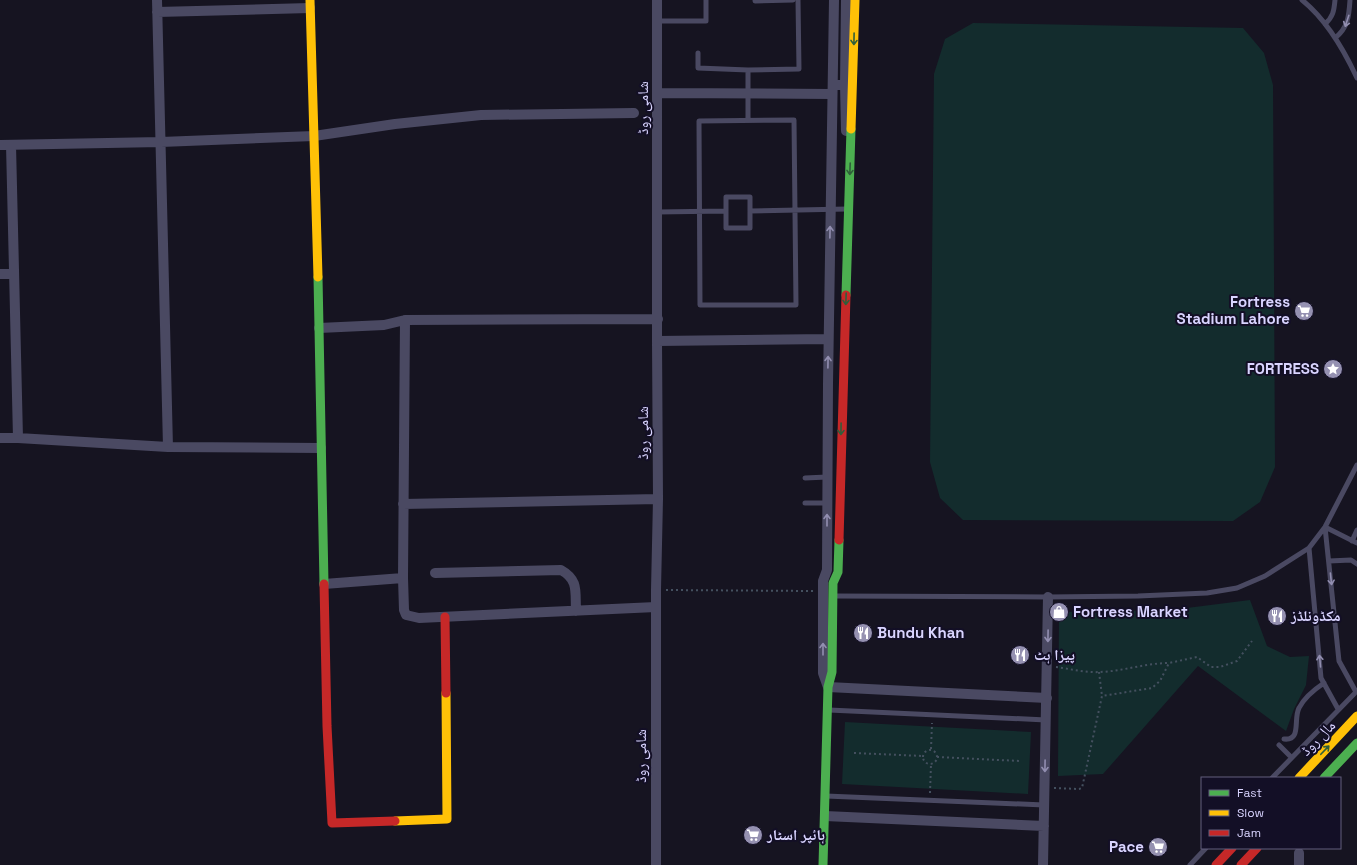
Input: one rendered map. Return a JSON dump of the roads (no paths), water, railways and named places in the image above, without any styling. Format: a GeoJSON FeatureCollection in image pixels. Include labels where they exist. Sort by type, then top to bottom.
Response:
{"type":"FeatureCollection","features":[{"type":"Feature","properties":{"kind":"street"},"geometry":{"type":"LineString","coordinates":[[157,0],[168,447]]}},
{"type":"Feature","properties":{"kind":"street","name":"شامی روڈ"},"geometry":{"type":"LineString","coordinates":[[656,865],[658,0]]}},
{"type":"Feature","properties":{"kind":"street"},"geometry":{"type":"LineString","coordinates":[[828,687],[823,673],[823,581],[827,570],[828,339],[834,0]]}},
{"type":"Feature","properties":{"kind":"street"},"geometry":{"type":"LineString","coordinates":[[846,0],[844,85],[845,128],[851,143]]}},
{"type":"Feature","properties":{"kind":"street"},"geometry":{"type":"LineString","coordinates":[[823,865],[828,687],[832,672],[833,582],[838,572],[842,384],[849,209],[854,0]]}},
{"type":"Feature","properties":{"kind":"street"},"geometry":{"type":"LineString","coordinates":[[157,12],[310,4],[329,777],[332,823],[447,819],[445,617]]}},
{"type":"Feature","properties":{"kind":"street"},"geometry":{"type":"LineString","coordinates":[[658,94],[833,90],[844,85]]}},
{"type":"Feature","properties":{"kind":"street"},"geometry":{"type":"LineString","coordinates":[[0,145],[161,142],[314,136],[395,124],[481,115],[634,113]]}},
{"type":"Feature","properties":{"kind":"street"},"geometry":{"type":"LineString","coordinates":[[11,145],[18,438]]}},
{"type":"Feature","properties":{"kind":"street"},"geometry":{"type":"LineString","coordinates":[[0,274],[14,274]]}},
{"type":"Feature","properties":{"kind":"street"},"geometry":{"type":"LineString","coordinates":[[319,328],[384,325],[405,320],[658,319]]}},
{"type":"Feature","properties":{"kind":"street"},"geometry":{"type":"LineString","coordinates":[[405,320],[403,578],[404,610],[406,615],[419,618],[656,607]]}},
{"type":"Feature","properties":{"kind":"street"},"geometry":{"type":"LineString","coordinates":[[657,341],[828,339]]}},
{"type":"Feature","properties":{"kind":"street"},"geometry":{"type":"LineString","coordinates":[[828,384],[842,384]]}},
{"type":"Feature","properties":{"kind":"street"},"geometry":{"type":"LineString","coordinates":[[0,438],[168,447],[321,448]]}},
{"type":"Feature","properties":{"kind":"street"},"geometry":{"type":"LineString","coordinates":[[403,504],[658,499]]}},
{"type":"Feature","properties":{"kind":"street"},"geometry":{"type":"LineString","coordinates":[[435,573],[561,570],[571,576],[574,581],[576,610]]}},
{"type":"Feature","properties":{"kind":"street"},"geometry":{"type":"LineString","coordinates":[[324,584],[403,578]]}},
{"type":"Feature","properties":{"kind":"street"},"geometry":{"type":"LineString","coordinates":[[1043,865],[1048,597]]}},
{"type":"Feature","properties":{"kind":"street"},"geometry":{"type":"LineString","coordinates":[[828,687],[1047,698]]}},
{"type":"Feature","properties":{"kind":"street","name":"مال روڈ"},"geometry":{"type":"LineString","coordinates":[[1300,777],[1357,716]]}},
{"type":"Feature","properties":{"kind":"street"},"geometry":{"type":"LineString","coordinates":[[1325,777],[1357,743]]}},
{"type":"Feature","properties":{"kind":"street"},"geometry":{"type":"LineString","coordinates":[[825,816],[1044,826]]}},
{"type":"Feature","properties":{"kind":"street"},"geometry":{"type":"LineString","coordinates":[[1216,865],[1231,849]]}},
{"type":"Feature","properties":{"kind":"street"},"geometry":{"type":"LineString","coordinates":[[1241,865],[1256,849]]}},
{"type":"Feature","properties":{"kind":"street"},"geometry":{"type":"LineString","coordinates":[[1299,865],[1300,853]]}},
{"type":"Feature","properties":{"kind":"lane"},"geometry":{"type":"LineString","coordinates":[[658,21],[706,21],[706,0]]}},
{"type":"Feature","properties":{"kind":"lane"},"geometry":{"type":"LineString","coordinates":[[755,1],[793,0]]}},
{"type":"Feature","properties":{"kind":"lane"},"geometry":{"type":"LineString","coordinates":[[698,53],[698,68],[748,70],[799,69],[798,0]]}},
{"type":"Feature","properties":{"kind":"lane"},"geometry":{"type":"LineString","coordinates":[[1302,0],[1325,24],[1335,38],[1357,78]]}},
{"type":"Feature","properties":{"kind":"lane"},"geometry":{"type":"LineString","coordinates":[[1325,24],[1332,16],[1335,0]]}},
{"type":"Feature","properties":{"kind":"lane"},"geometry":{"type":"LineString","coordinates":[[1335,38],[1347,24],[1350,0]]}},
{"type":"Feature","properties":{"kind":"lane"},"geometry":{"type":"LineString","coordinates":[[748,70],[748,120]]}},
{"type":"Feature","properties":{"kind":"lane"},"geometry":{"type":"LineString","coordinates":[[794,120],[795,210],[796,305],[700,305],[699,121],[794,120]]}},
{"type":"Feature","properties":{"kind":"lane"},"geometry":{"type":"LineString","coordinates":[[726,197],[750,197],[750,211],[750,228],[726,228],[726,197]]}},
{"type":"Feature","properties":{"kind":"lane"},"geometry":{"type":"LineString","coordinates":[[750,211],[849,209]]}},
{"type":"Feature","properties":{"kind":"lane"},"geometry":{"type":"LineString","coordinates":[[657,212],[726,211]]}},
{"type":"Feature","properties":{"kind":"lane"},"geometry":{"type":"LineString","coordinates":[[833,596],[1048,597],[1207,593],[1237,588],[1265,576],[1310,548],[1325,527],[1357,465]]}},
{"type":"Feature","properties":{"kind":"lane"},"geometry":{"type":"LineString","coordinates":[[805,478],[827,477]]}},
{"type":"Feature","properties":{"kind":"lane"},"geometry":{"type":"LineString","coordinates":[[805,503],[827,503]]}},
{"type":"Feature","properties":{"kind":"lane"},"geometry":{"type":"LineString","coordinates":[[1325,527],[1355,542],[1357,530]]}},
{"type":"Feature","properties":{"kind":"lane"},"geometry":{"type":"LineString","coordinates":[[1273,777],[1357,691],[1339,660],[1325,527]]}},
{"type":"Feature","properties":{"kind":"lane"},"geometry":{"type":"LineString","coordinates":[[1310,548],[1321,678],[1338,709]]}},
{"type":"Feature","properties":{"kind":"lane"},"geometry":{"type":"LineString","coordinates":[[1329,561],[1351,560],[1357,564]]}},
{"type":"Feature","properties":{"kind":"lane"},"geometry":{"type":"LineString","coordinates":[[1284,739],[1289,740],[1294,737],[1296,733],[1297,713],[1300,707],[1316,689],[1324,683]]}},
{"type":"Feature","properties":{"kind":"lane"},"geometry":{"type":"LineString","coordinates":[[828,710],[1046,720]]}},
{"type":"Feature","properties":{"kind":"lane"},"geometry":{"type":"LineString","coordinates":[[1278,745],[1292,757]]}},
{"type":"Feature","properties":{"kind":"lane"},"geometry":{"type":"LineString","coordinates":[[825,796],[1045,805]]}},
{"type":"Feature","properties":{"kind":"lane"},"geometry":{"type":"LineString","coordinates":[[1190,865],[1205,849]]}},
{"type":"Feature","properties":{"kind":"place","name":"Fortress Stadium Lahore"},"geometry":{"type":"Point","coordinates":[1304,311]}},
{"type":"Feature","properties":{"kind":"place","name":"FORTRESS"},"geometry":{"type":"Point","coordinates":[1333,369]}},
{"type":"Feature","properties":{"kind":"place","name":"Fortress Market"},"geometry":{"type":"Point","coordinates":[1059,612]}},
{"type":"Feature","properties":{"kind":"place","name":"مکڈونلڈز"},"geometry":{"type":"Point","coordinates":[1277,616]}},
{"type":"Feature","properties":{"kind":"place","name":"Bundu Khan"},"geometry":{"type":"Point","coordinates":[863,633]}},
{"type":"Feature","properties":{"kind":"place","name":"پیزا ہٹ"},"geometry":{"type":"Point","coordinates":[1020,655]}},
{"type":"Feature","properties":{"kind":"place","name":"ہائپر اسٹار"},"geometry":{"type":"Point","coordinates":[753,835]}},
{"type":"Feature","properties":{"kind":"place","name":"Pace"},"geometry":{"type":"Point","coordinates":[1158,847]}}]}
